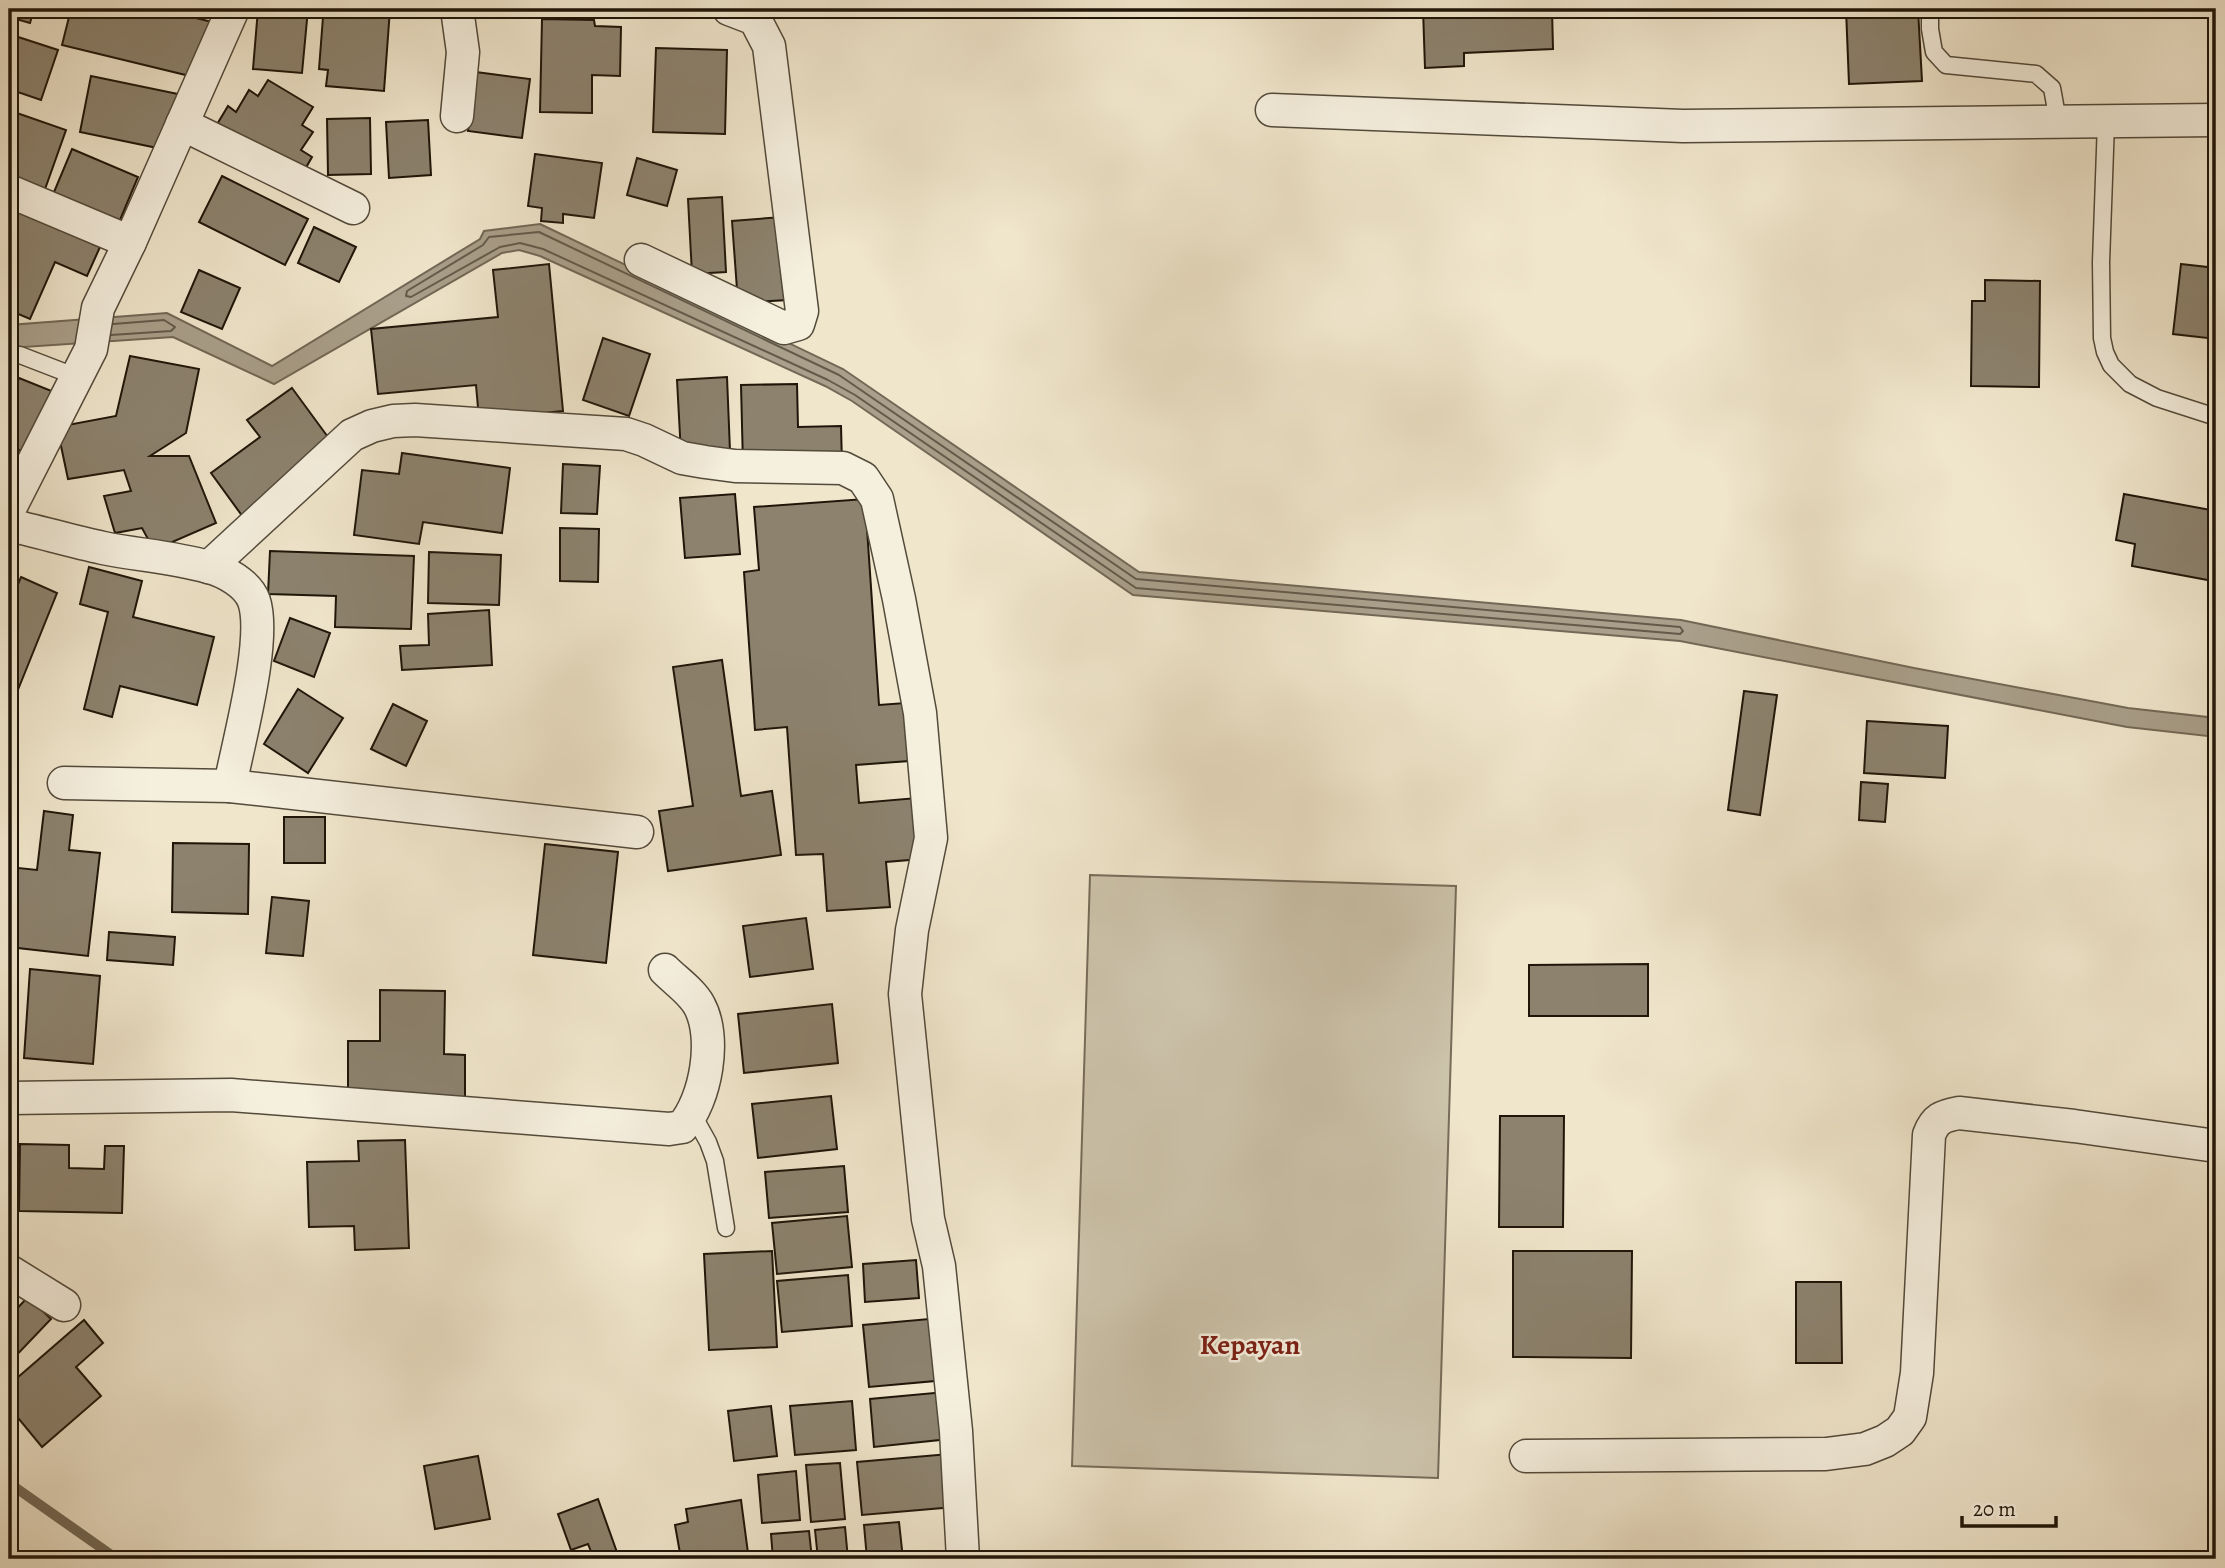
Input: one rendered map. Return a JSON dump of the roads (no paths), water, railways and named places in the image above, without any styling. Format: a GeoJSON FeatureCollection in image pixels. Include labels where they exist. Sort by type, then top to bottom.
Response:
{"type":"FeatureCollection","features":[{"type":"Feature","properties":{"kind":"street"},"geometry":{"type":"LineString","coordinates":[[9,510],[84,363],[97,308],[131,242],[233,9]]}},
{"type":"Feature","properties":{"kind":"street"},"geometry":{"type":"LineString","coordinates":[[457,9],[463,52],[457,116]]}},
{"type":"Feature","properties":{"kind":"street"},"geometry":{"type":"LineString","coordinates":[[641,260],[784,328],[798,324],[802,311],[769,46],[755,19],[729,9]]}},
{"type":"Feature","properties":{"kind":"street"},"geometry":{"type":"LineString","coordinates":[[1272,110],[1683,126],[2216,120]]}},
{"type":"Feature","properties":{"kind":"street"},"geometry":{"type":"LineString","coordinates":[[182,124],[353,208]]}},
{"type":"Feature","properties":{"kind":"street"},"geometry":{"type":"LineString","coordinates":[[9,191],[131,242]]}},
{"type":"Feature","properties":{"kind":"street"},"geometry":{"type":"LineString","coordinates":[[209,567],[352,436],[372,426],[393,421],[438,420],[626,434],[682,458],[735,466],[843,468],[863,478],[877,499],[899,599],[920,713],[929,810],[931,838],[912,930],[905,994],[928,1219],[939,1266],[956,1431],[963,1559]]}},
{"type":"Feature","properties":{"kind":"street"},"geometry":{"type":"LineString","coordinates":[[9,525],[103,548],[209,567],[241,584],[253,600],[256,649],[230,786]]}},
{"type":"Feature","properties":{"kind":"street"},"geometry":{"type":"LineString","coordinates":[[64,783],[230,786],[637,832]]}},
{"type":"Feature","properties":{"kind":"street"},"geometry":{"type":"LineString","coordinates":[[9,1098],[230,1095],[669,1129],[682,1127],[692,1115],[701,1091],[709,1044],[707,1022],[698,1002],[665,970]]}},
{"type":"Feature","properties":{"kind":"street"},"geometry":{"type":"LineString","coordinates":[[1526,1456],[1826,1454],[1865,1449],[1900,1431],[1910,1417],[1917,1373],[1929,1135],[1935,1121],[1946,1115],[1959,1113],[2074,1126],[2216,1146]]}},
{"type":"Feature","properties":{"kind":"street"},"geometry":{"type":"LineString","coordinates":[[9,1271],[64,1305]]}},
{"type":"Feature","properties":{"kind":"lane"},"geometry":{"type":"LineString","coordinates":[[1930,9],[1934,52],[1946,65],[2036,74],[2052,88],[2057,121]]}},
{"type":"Feature","properties":{"kind":"lane"},"geometry":{"type":"LineString","coordinates":[[2106,122],[2101,262],[2102,338],[2105,352],[2111,365],[2130,384],[2157,398],[2216,417]]}},
{"type":"Feature","properties":{"kind":"lane"},"geometry":{"type":"LineString","coordinates":[[9,356],[84,363]]}},
{"type":"Feature","properties":{"kind":"lane"},"geometry":{"type":"LineString","coordinates":[[692,1115],[708,1142],[715,1161],[726,1228]]}},
{"type":"Feature","properties":{"kind":"water"},"geometry":{"type":"Polygon","coordinates":[[[540,224],[843,369],[1139,572],[1681,620],[2128,708],[2216,718],[2216,737],[2127,727],[1680,641],[1133,595],[852,401],[825,386],[540,256],[519,250],[502,253],[274,384],[173,337],[9,348],[9,325],[167,313],[272,366],[480,239],[484,231],[540,224]]]}},
{"type":"Feature","properties":{"kind":"waterway"},"geometry":{"type":"LineString","coordinates":[[9,1483],[117,1559]]}},
{"type":"Feature","properties":{"kind":"district","name":"Kepayan"},"geometry":{"type":"Point","coordinates":[1250,1344]}}]}
